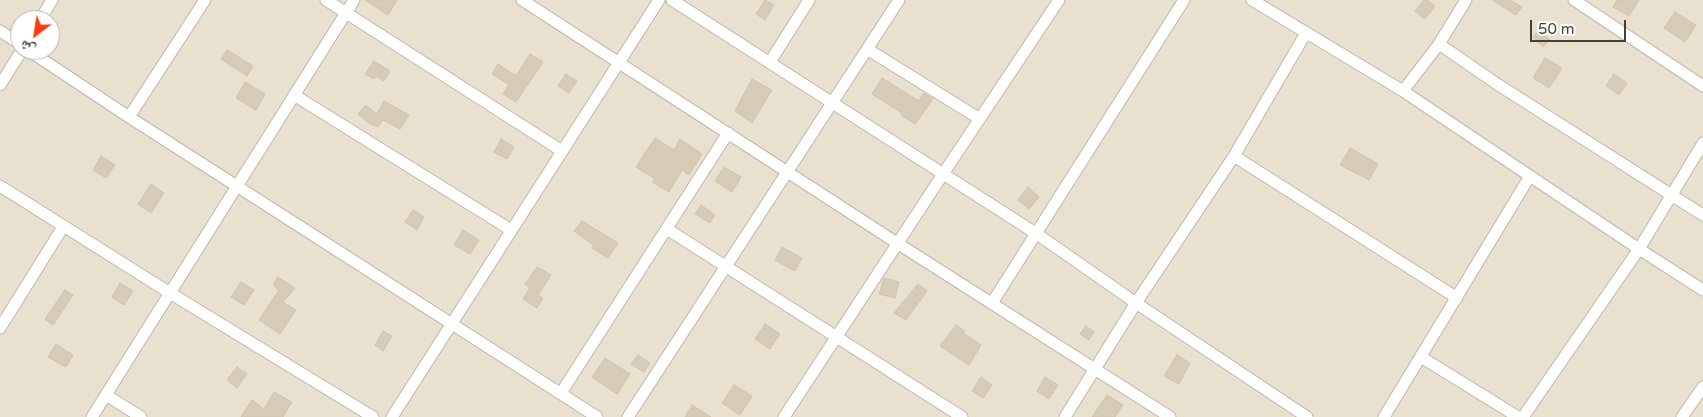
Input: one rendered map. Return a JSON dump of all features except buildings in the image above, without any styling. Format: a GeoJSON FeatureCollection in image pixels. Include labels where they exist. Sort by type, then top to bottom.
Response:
{"type":"FeatureCollection","features":[{"type":"Feature","properties":{"kind":"street"},"geometry":{"type":"LineString","coordinates":[[129,117],[205,0]]}},
{"type":"Feature","properties":{"kind":"street"},"geometry":{"type":"LineString","coordinates":[[326,0],[562,151]]}},
{"type":"Feature","properties":{"kind":"street"},"geometry":{"type":"LineString","coordinates":[[92,417],[354,0]]}},
{"type":"Feature","properties":{"kind":"street"},"geometry":{"type":"LineString","coordinates":[[522,0],[1170,417]]}},
{"type":"Feature","properties":{"kind":"street"},"geometry":{"type":"LineString","coordinates":[[392,417],[659,0]]}},
{"type":"Feature","properties":{"kind":"street"},"geometry":{"type":"LineString","coordinates":[[672,0],[1037,234],[1306,417]]}},
{"type":"Feature","properties":{"kind":"street"},"geometry":{"type":"LineString","coordinates":[[770,62],[809,0]]}},
{"type":"Feature","properties":{"kind":"street"},"geometry":{"type":"LineString","coordinates":[[628,417],[899,0]]}},
{"type":"Feature","properties":{"kind":"street"},"geometry":{"type":"LineString","coordinates":[[784,417],[1059,0]]}},
{"type":"Feature","properties":{"kind":"street"},"geometry":{"type":"LineString","coordinates":[[992,303],[1184,0]]}},
{"type":"Feature","properties":{"kind":"street"},"geometry":{"type":"LineString","coordinates":[[1252,0],[1403,91],[1703,290]]}},
{"type":"Feature","properties":{"kind":"street"},"geometry":{"type":"LineString","coordinates":[[1403,91],[1439,44],[1466,0]]}},
{"type":"Feature","properties":{"kind":"street"},"geometry":{"type":"LineString","coordinates":[[1574,0],[1703,86]]}},
{"type":"Feature","properties":{"kind":"street"},"geometry":{"type":"LineString","coordinates":[[1065,417],[1136,303],[1234,156],[1306,33]]}},
{"type":"Feature","properties":{"kind":"street"},"geometry":{"type":"LineString","coordinates":[[1439,44],[1497,84],[1703,215]]}},
{"type":"Feature","properties":{"kind":"street"},"geometry":{"type":"LineString","coordinates":[[867,49],[980,119]]}},
{"type":"Feature","properties":{"kind":"street"},"geometry":{"type":"LineString","coordinates":[[0,85],[16,60]]}},
{"type":"Feature","properties":{"kind":"street"},"geometry":{"type":"LineString","coordinates":[[43,60],[597,417]]}},
{"type":"Feature","properties":{"kind":"street"},"geometry":{"type":"LineString","coordinates":[[294,95],[511,230]]}},
{"type":"Feature","properties":{"kind":"street"},"geometry":{"type":"LineString","coordinates":[[561,393],[728,133]]}},
{"type":"Feature","properties":{"kind":"street"},"geometry":{"type":"LineString","coordinates":[[1523,417],[1639,249],[1703,143]]}},
{"type":"Feature","properties":{"kind":"street"},"geometry":{"type":"LineString","coordinates":[[1234,156],[1457,298]]}},
{"type":"Feature","properties":{"kind":"street"},"geometry":{"type":"LineString","coordinates":[[1384,417],[1530,176]]}},
{"type":"Feature","properties":{"kind":"street"},"geometry":{"type":"LineString","coordinates":[[0,186],[63,227],[373,417]]}},
{"type":"Feature","properties":{"kind":"street"},"geometry":{"type":"LineString","coordinates":[[0,328],[63,227]]}},
{"type":"Feature","properties":{"kind":"street"},"geometry":{"type":"LineString","coordinates":[[666,229],[962,417]]}},
{"type":"Feature","properties":{"kind":"street"},"geometry":{"type":"LineString","coordinates":[[1421,357],[1518,417]]}},
{"type":"Feature","properties":{"kind":"street"},"geometry":{"type":"LineString","coordinates":[[1682,417],[1703,387]]}},
{"type":"Feature","properties":{"kind":"street"},"geometry":{"type":"LineString","coordinates":[[106,395],[141,417]]}},
{"type":"Feature","properties":{"kind":"shaded area"},"geometry":{"type":"Polygon","coordinates":[[[0,0],[1703,0],[1703,417],[0,417],[0,0]]]}}]}
